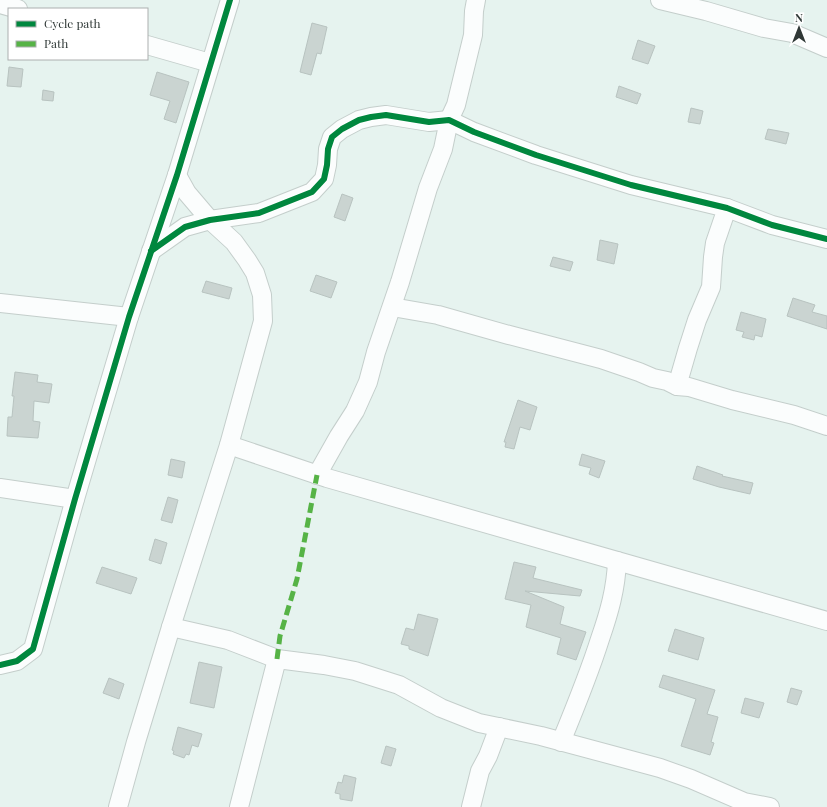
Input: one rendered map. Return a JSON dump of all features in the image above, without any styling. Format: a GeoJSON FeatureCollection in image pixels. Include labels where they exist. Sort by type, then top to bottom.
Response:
{"type":"FeatureCollection","features":[{"type":"Feature","properties":{"kind":"street"},"geometry":{"type":"LineString","coordinates":[[0,665],[17,661],[33,649],[75,498],[129,317],[177,175],[230,0]]}},
{"type":"Feature","properties":{"kind":"street"},"geometry":{"type":"LineString","coordinates":[[317,475],[339,436],[356,411],[368,382],[376,352],[392,307],[428,188],[442,149],[449,120],[456,105],[472,35],[476,0]]}},
{"type":"Feature","properties":{"kind":"street"},"geometry":{"type":"LineString","coordinates":[[660,0],[792,34],[827,48]]}},
{"type":"Feature","properties":{"kind":"street"},"geometry":{"type":"LineString","coordinates":[[0,4],[14,8]]}},
{"type":"Feature","properties":{"kind":"street"},"geometry":{"type":"LineString","coordinates":[[148,46],[210,63]]}},
{"type":"Feature","properties":{"kind":"street"},"geometry":{"type":"LineString","coordinates":[[151,251],[185,227],[210,220],[259,213],[312,192],[324,179],[328,150],[332,137],[342,129],[359,120],[386,115],[429,122],[449,120],[474,132],[536,155],[631,185],[727,208],[772,225],[827,239]]}},
{"type":"Feature","properties":{"kind":"street"},"geometry":{"type":"LineString","coordinates":[[442,149],[454,139],[474,132]]}},
{"type":"Feature","properties":{"kind":"street"},"geometry":{"type":"LineString","coordinates":[[118,807],[136,742],[229,445],[263,321],[262,295],[255,273],[234,242],[210,220],[187,193],[177,175]]}},
{"type":"Feature","properties":{"kind":"street"},"geometry":{"type":"LineString","coordinates":[[677,386],[695,327],[711,287],[715,242],[727,208]]}},
{"type":"Feature","properties":{"kind":"street"},"geometry":{"type":"LineString","coordinates":[[0,303],[129,317]]}},
{"type":"Feature","properties":{"kind":"street"},"geometry":{"type":"LineString","coordinates":[[392,307],[438,315],[601,359],[653,378],[667,381],[677,386],[689,387],[732,400],[794,415],[827,426]]}},
{"type":"Feature","properties":{"kind":"street"},"geometry":{"type":"LineString","coordinates":[[229,445],[317,475],[827,621]]}},
{"type":"Feature","properties":{"kind":"street"},"geometry":{"type":"LineString","coordinates":[[0,488],[75,498]]}},
{"type":"Feature","properties":{"kind":"street"},"geometry":{"type":"LineString","coordinates":[[561,742],[595,656],[611,607],[616,580],[617,561]]}},
{"type":"Feature","properties":{"kind":"street"},"geometry":{"type":"LineString","coordinates":[[171,628],[228,640],[277,659],[324,665],[384,680],[398,685],[441,708],[479,723],[561,742],[660,768],[691,779],[744,802],[770,807]]}},
{"type":"Feature","properties":{"kind":"street"},"geometry":{"type":"LineString","coordinates":[[239,807],[277,659]]}},
{"type":"Feature","properties":{"kind":"street"},"geometry":{"type":"LineString","coordinates":[[471,807],[480,771],[488,756],[499,727]]}},
{"type":"Feature","properties":{"kind":"building"},"geometry":{"type":"Polygon","coordinates":[[[312,23],[327,27],[321,54],[317,53],[311,75],[300,72],[312,23]]]}},
{"type":"Feature","properties":{"kind":"building"},"geometry":{"type":"Polygon","coordinates":[[[638,40],[655,46],[648,64],[632,59],[638,40]]]}},
{"type":"Feature","properties":{"kind":"building"},"geometry":{"type":"Polygon","coordinates":[[[9,67],[23,69],[21,87],[7,86],[9,67]]]}},
{"type":"Feature","properties":{"kind":"building"},"geometry":{"type":"Polygon","coordinates":[[[157,72],[189,82],[176,123],[164,119],[170,101],[150,95],[157,72]]]}},
{"type":"Feature","properties":{"kind":"building"},"geometry":{"type":"Polygon","coordinates":[[[619,86],[641,94],[637,104],[616,97],[619,86]]]}},
{"type":"Feature","properties":{"kind":"building"},"geometry":{"type":"Polygon","coordinates":[[[43,90],[54,92],[53,101],[42,100],[43,90]]]}},
{"type":"Feature","properties":{"kind":"building"},"geometry":{"type":"Polygon","coordinates":[[[691,108],[703,111],[700,124],[688,122],[691,108]]]}},
{"type":"Feature","properties":{"kind":"building"},"geometry":{"type":"Polygon","coordinates":[[[768,129],[789,133],[786,144],[765,139],[768,129]]]}},
{"type":"Feature","properties":{"kind":"building"},"geometry":{"type":"Polygon","coordinates":[[[342,194],[353,198],[345,221],[334,217],[342,194]]]}},
{"type":"Feature","properties":{"kind":"building"},"geometry":{"type":"Polygon","coordinates":[[[600,240],[618,244],[614,264],[597,260],[600,240]]]}},
{"type":"Feature","properties":{"kind":"building"},"geometry":{"type":"Polygon","coordinates":[[[553,257],[573,262],[570,271],[550,266],[553,257]]]}},
{"type":"Feature","properties":{"kind":"building"},"geometry":{"type":"Polygon","coordinates":[[[316,275],[337,282],[331,298],[310,291],[316,275]]]}},
{"type":"Feature","properties":{"kind":"building"},"geometry":{"type":"Polygon","coordinates":[[[206,281],[232,288],[229,299],[202,292],[206,281]]]}},
{"type":"Feature","properties":{"kind":"building"},"geometry":{"type":"Polygon","coordinates":[[[793,298],[815,305],[812,312],[827,316],[827,329],[787,316],[793,298]]]}},
{"type":"Feature","properties":{"kind":"building"},"geometry":{"type":"Polygon","coordinates":[[[741,312],[766,319],[762,337],[755,335],[754,340],[742,337],[744,332],[736,330],[741,312]]]}},
{"type":"Feature","properties":{"kind":"building"},"geometry":{"type":"Polygon","coordinates":[[[15,372],[38,375],[37,382],[52,384],[49,403],[34,401],[33,421],[40,422],[38,438],[7,436],[8,417],[12,417],[14,396],[12,396],[15,372]]]}},
{"type":"Feature","properties":{"kind":"building"},"geometry":{"type":"Polygon","coordinates":[[[518,400],[537,407],[530,430],[520,427],[514,449],[505,447],[506,442],[504,442],[518,400]]]}},
{"type":"Feature","properties":{"kind":"building"},"geometry":{"type":"Polygon","coordinates":[[[582,454],[605,461],[599,478],[589,474],[591,468],[579,465],[582,454]]]}},
{"type":"Feature","properties":{"kind":"building"},"geometry":{"type":"Polygon","coordinates":[[[171,459],[185,462],[182,478],[168,475],[171,459]]]}},
{"type":"Feature","properties":{"kind":"building"},"geometry":{"type":"Polygon","coordinates":[[[697,466],[723,475],[722,476],[753,483],[750,494],[693,479],[697,466]]]}},
{"type":"Feature","properties":{"kind":"building"},"geometry":{"type":"Polygon","coordinates":[[[168,497],[178,500],[172,523],[161,520],[168,497]]]}},
{"type":"Feature","properties":{"kind":"building"},"geometry":{"type":"Polygon","coordinates":[[[155,539],[167,543],[161,564],[149,560],[155,539]]]}},
{"type":"Feature","properties":{"kind":"building"},"geometry":{"type":"Polygon","coordinates":[[[514,562],[536,567],[533,578],[582,590],[580,596],[525,591],[564,607],[560,624],[586,632],[576,660],[557,654],[561,638],[526,627],[531,605],[505,599],[514,562]]]}},
{"type":"Feature","properties":{"kind":"building"},"geometry":{"type":"Polygon","coordinates":[[[102,567],[137,578],[131,594],[96,583],[102,567]]]}},
{"type":"Feature","properties":{"kind":"building"},"geometry":{"type":"Polygon","coordinates":[[[418,614],[438,619],[428,656],[409,649],[409,646],[401,644],[406,628],[414,630],[418,614]]]}},
{"type":"Feature","properties":{"kind":"building"},"geometry":{"type":"Polygon","coordinates":[[[675,629],[704,638],[698,660],[668,651],[675,629]]]}},
{"type":"Feature","properties":{"kind":"building"},"geometry":{"type":"Polygon","coordinates":[[[199,662],[222,667],[214,708],[190,703],[199,662]]]}},
{"type":"Feature","properties":{"kind":"building"},"geometry":{"type":"Polygon","coordinates":[[[663,675],[715,690],[707,714],[718,717],[711,742],[714,743],[710,755],[681,746],[696,699],[659,687],[663,675]]]}},
{"type":"Feature","properties":{"kind":"building"},"geometry":{"type":"Polygon","coordinates":[[[109,678],[124,684],[119,699],[103,693],[109,678]]]}},
{"type":"Feature","properties":{"kind":"building"},"geometry":{"type":"Polygon","coordinates":[[[791,688],[802,691],[797,705],[787,702],[791,688]]]}},
{"type":"Feature","properties":{"kind":"building"},"geometry":{"type":"Polygon","coordinates":[[[745,698],[764,703],[759,718],[741,713],[745,698]]]}},
{"type":"Feature","properties":{"kind":"building"},"geometry":{"type":"Polygon","coordinates":[[[178,727],[202,734],[198,747],[192,745],[189,755],[186,754],[184,758],[173,754],[174,751],[172,750],[178,727]]]}},
{"type":"Feature","properties":{"kind":"building"},"geometry":{"type":"Polygon","coordinates":[[[386,746],[396,749],[391,766],[381,763],[386,746]]]}},
{"type":"Feature","properties":{"kind":"building"},"geometry":{"type":"Polygon","coordinates":[[[344,775],[356,778],[352,801],[340,799],[340,794],[335,793],[338,782],[342,783],[344,775]]]}},
{"type":"Feature","properties":{"kind":"marked path"},"geometry":{"type":"LineString","coordinates":[[277,659],[280,636],[297,579],[317,475]]}},
{"type":"Feature","properties":{"kind":"cycle path"},"geometry":{"type":"LineString","coordinates":[[0,665],[17,661],[33,649],[75,499],[129,317],[177,175],[230,0]]}},
{"type":"Feature","properties":{"kind":"cycle path"},"geometry":{"type":"LineString","coordinates":[[151,251],[185,227],[210,220],[259,213],[312,192],[324,179],[328,149],[332,137],[342,129],[359,120],[386,115],[429,122],[449,120],[474,132],[536,155],[631,185],[727,208],[772,225],[827,239]]}}]}
